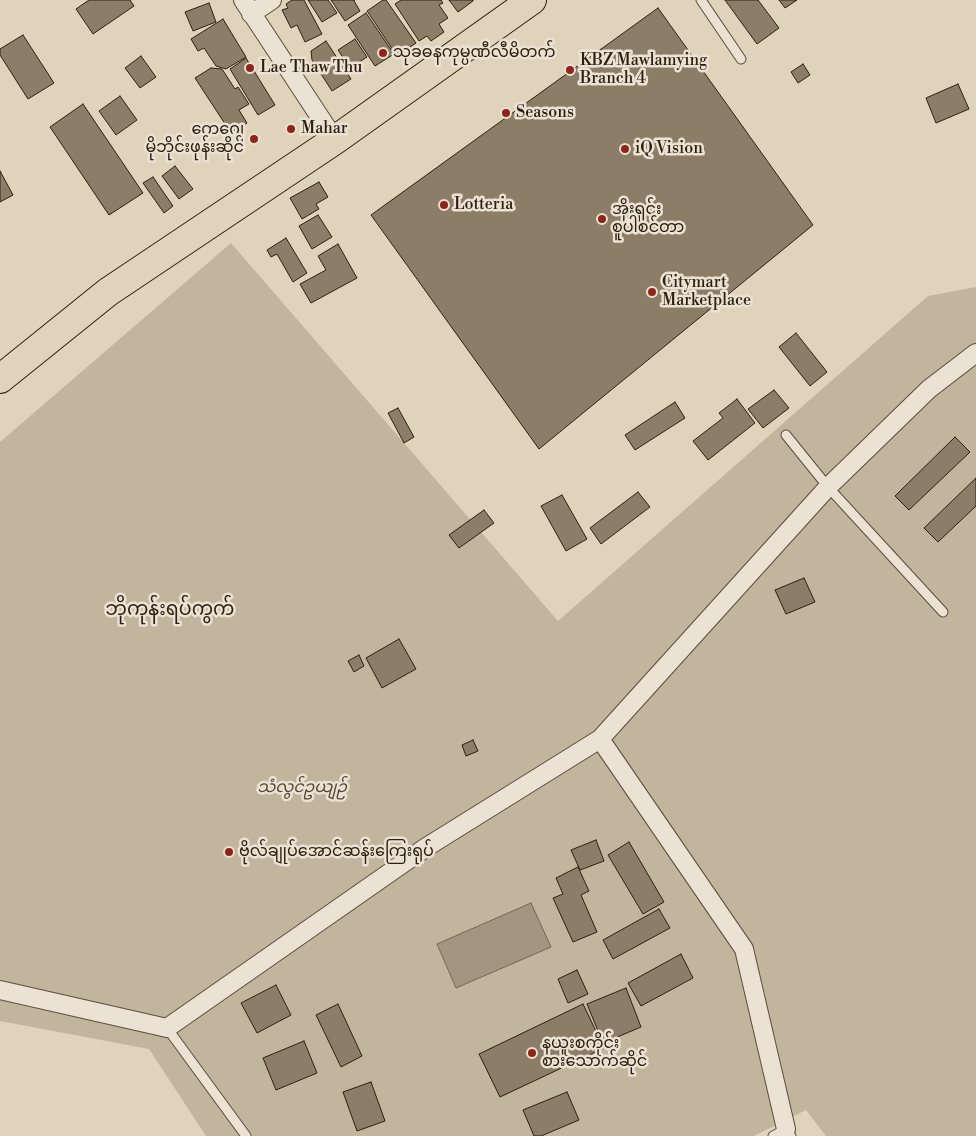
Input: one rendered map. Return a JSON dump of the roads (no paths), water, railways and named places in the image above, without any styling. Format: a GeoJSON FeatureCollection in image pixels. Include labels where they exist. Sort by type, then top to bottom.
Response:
{"type":"FeatureCollection","features":[{"type":"Feature","properties":{"kind":"main road"},"geometry":{"type":"LineString","coordinates":[[0,379],[108,292],[335,140],[523,3]]}},
{"type":"Feature","properties":{"kind":"street"},"geometry":{"type":"LineString","coordinates":[[272,0],[247,7],[335,140]]}},
{"type":"Feature","properties":{"kind":"street"},"geometry":{"type":"LineString","coordinates":[[0,990],[167,1028],[425,848],[600,739],[828,487],[929,388],[976,353]]}},
{"type":"Feature","properties":{"kind":"street"},"geometry":{"type":"LineString","coordinates":[[600,739],[744,949],[783,1134]]}},
{"type":"Feature","properties":{"kind":"lane"},"geometry":{"type":"LineString","coordinates":[[701,0],[741,59]]}},
{"type":"Feature","properties":{"kind":"lane"},"geometry":{"type":"LineString","coordinates":[[786,435],[828,487],[943,612]]}},
{"type":"Feature","properties":{"kind":"lane"},"geometry":{"type":"LineString","coordinates":[[167,1028],[246,1136]]}},
{"type":"Feature","properties":{"kind":"place","name":"သုခဓနကုမ္ပဏီလီမိတက်"},"geometry":{"type":"Point","coordinates":[383,53]}},
{"type":"Feature","properties":{"kind":"place","name":"Lae Thaw Thu"},"geometry":{"type":"Point","coordinates":[250,68]}},
{"type":"Feature","properties":{"kind":"place","name":"KBZ Mawlamying Branch 4"},"geometry":{"type":"Point","coordinates":[570,70]}},
{"type":"Feature","properties":{"kind":"place","name":"Seasons"},"geometry":{"type":"Point","coordinates":[506,113]}},
{"type":"Feature","properties":{"kind":"place","name":"Mahar"},"geometry":{"type":"Point","coordinates":[291,129]}},
{"type":"Feature","properties":{"kind":"place","name":"ကေဂျေ မိုဘိုင်းဖုန်းဆိုင်"},"geometry":{"type":"Point","coordinates":[254,139]}},
{"type":"Feature","properties":{"kind":"place","name":"iQ Vision"},"geometry":{"type":"Point","coordinates":[625,149]}},
{"type":"Feature","properties":{"kind":"place","name":"Lotteria"},"geometry":{"type":"Point","coordinates":[444,205]}},
{"type":"Feature","properties":{"kind":"place","name":"အိုးရှင်း စူပါစင်တာ"},"geometry":{"type":"Point","coordinates":[602,219]}},
{"type":"Feature","properties":{"kind":"place","name":"Citymart Marketplace"},"geometry":{"type":"Point","coordinates":[652,292]}},
{"type":"Feature","properties":{"kind":"place","name":"ဗိုလ်ချုပ်အောင်ဆန်းကြေးရုပ်"},"geometry":{"type":"Point","coordinates":[229,852]}},
{"type":"Feature","properties":{"kind":"place","name":"နယူးစကိုင်း စားသောက်ဆိုင်"},"geometry":{"type":"Point","coordinates":[532,1053]}},
{"type":"Feature","properties":{"kind":"district","name":"ဘိုကုန်းရပ်ကွက်"},"geometry":{"type":"Point","coordinates":[170,610]}},
{"type":"Feature","properties":{"kind":"park label","name":"သံလွင်ဥယျဉ်"},"geometry":{"type":"Point","coordinates":[302,788]}}]}
